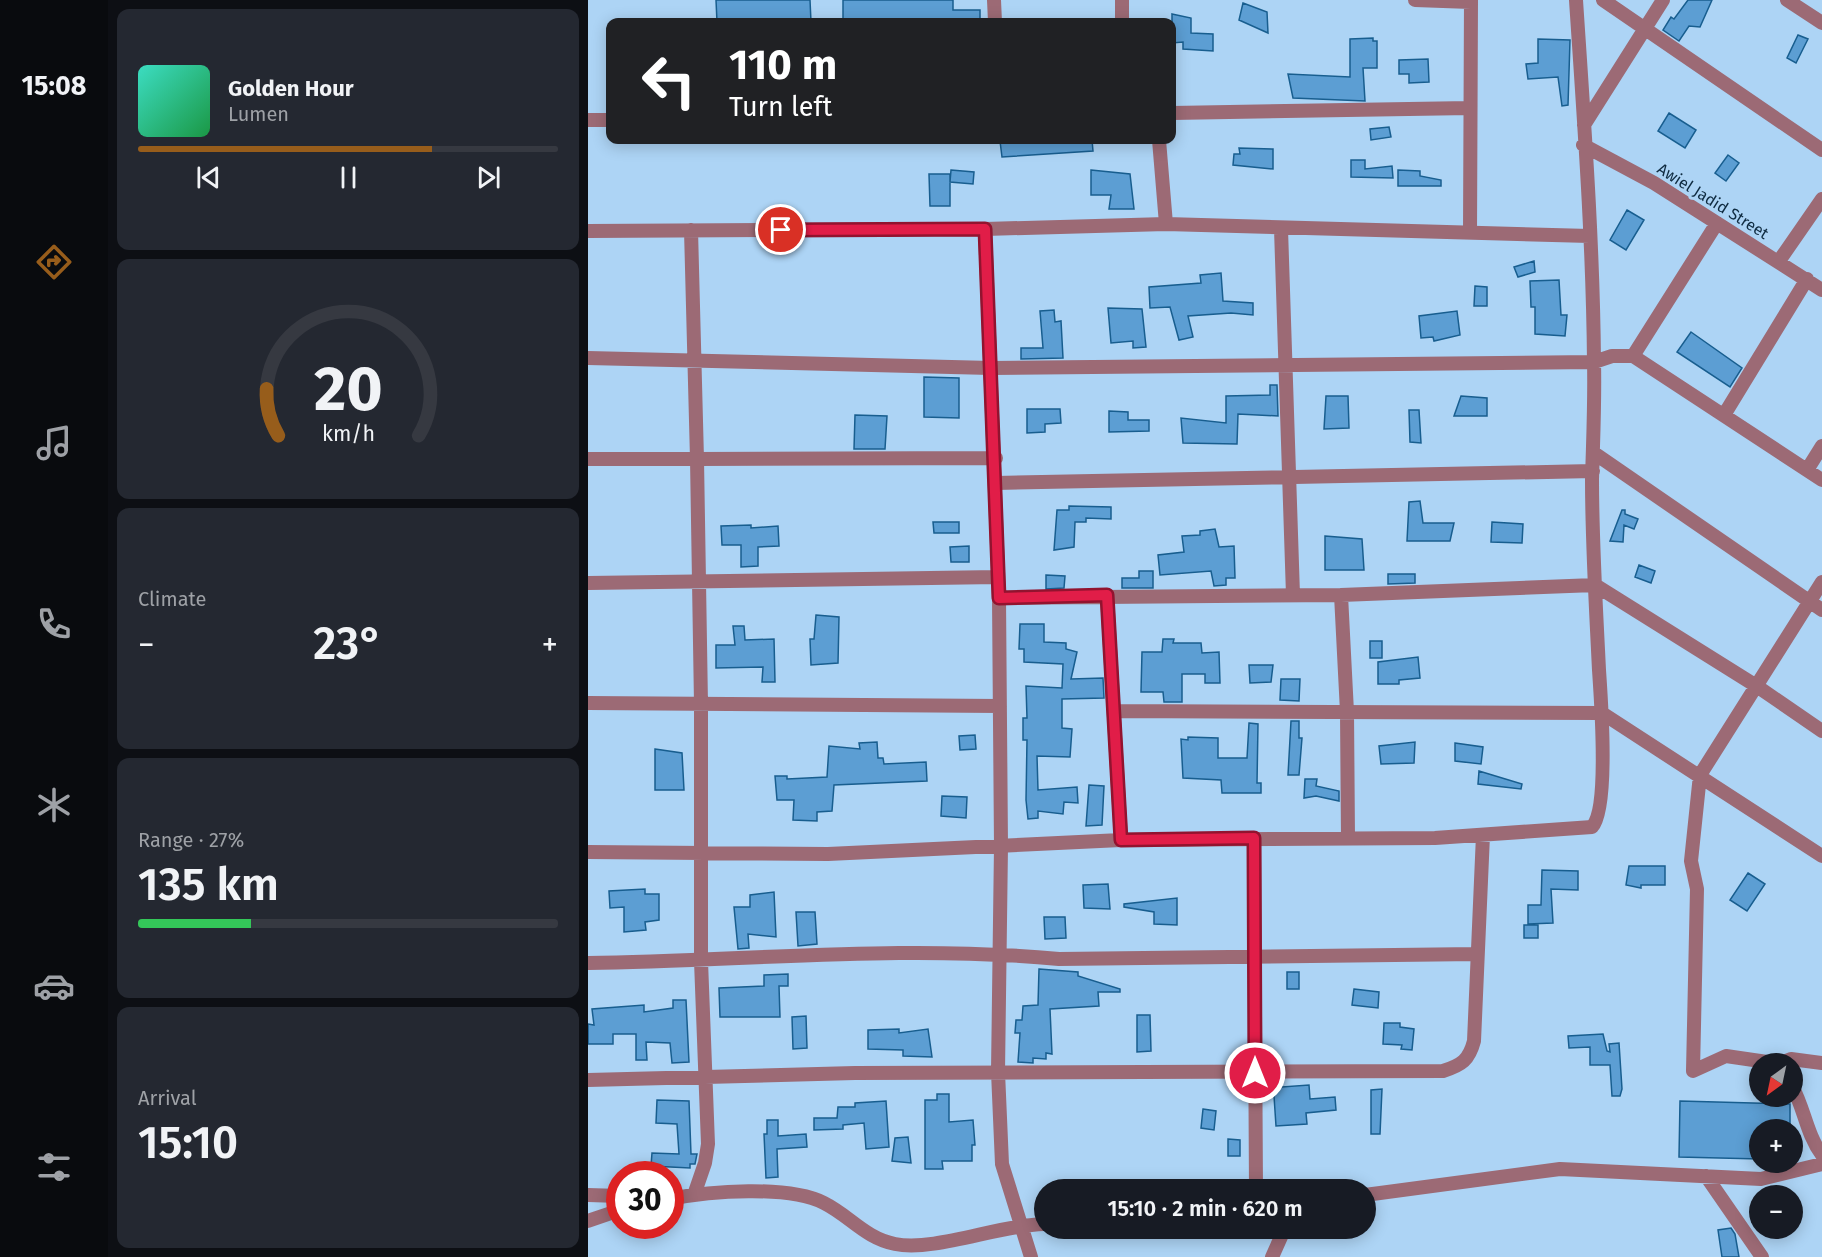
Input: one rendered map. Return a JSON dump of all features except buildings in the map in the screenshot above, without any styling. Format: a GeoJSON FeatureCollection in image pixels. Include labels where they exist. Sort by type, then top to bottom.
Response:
{"type":"FeatureCollection","features":[{"type":"Feature","properties":{"kind":"street"},"geometry":{"type":"LineString","coordinates":[[994,0],[995,18]]}},
{"type":"Feature","properties":{"kind":"street"},"geometry":{"type":"LineString","coordinates":[[1122,0],[1122,18]]}},
{"type":"Feature","properties":{"kind":"street"},"geometry":{"type":"LineString","coordinates":[[1414,0],[1471,1],[1470,233]]}},
{"type":"Feature","properties":{"kind":"street"},"geometry":{"type":"LineString","coordinates":[[588,852],[828,854],[1121,840],[1483,835],[1592,827],[1596,823],[1601,797],[1602,713],[1595,585],[1594,362],[1590,236],[1576,0]]}},
{"type":"Feature","properties":{"kind":"street"},"geometry":{"type":"LineString","coordinates":[[1603,0],[1822,150]]}},
{"type":"Feature","properties":{"kind":"street"},"geometry":{"type":"LineString","coordinates":[[1584,125],[1663,0]]}},
{"type":"Feature","properties":{"kind":"street"},"geometry":{"type":"LineString","coordinates":[[1787,0],[1822,23]]}},
{"type":"Feature","properties":{"kind":"street"},"geometry":{"type":"LineString","coordinates":[[1176,113],[1470,108]]}},
{"type":"Feature","properties":{"kind":"street"},"geometry":{"type":"LineString","coordinates":[[588,120],[606,120]]}},
{"type":"Feature","properties":{"kind":"street"},"geometry":{"type":"LineString","coordinates":[[1159,144],[1166,224]]}},
{"type":"Feature","properties":{"kind":"street","name":"Awiel Jadid Street"},"geometry":{"type":"LineString","coordinates":[[1583,145],[1645,178],[1822,290]]}},
{"type":"Feature","properties":{"kind":"street"},"geometry":{"type":"LineString","coordinates":[[1779,261],[1822,199]]}},
{"type":"Feature","properties":{"kind":"street"},"geometry":{"type":"LineString","coordinates":[[1633,356],[1717,223]]}},
{"type":"Feature","properties":{"kind":"street"},"geometry":{"type":"LineString","coordinates":[[588,231],[985,229],[1166,224],[1590,236]]}},
{"type":"Feature","properties":{"kind":"street"},"geometry":{"type":"LineString","coordinates":[[985,229],[996,458],[999,598],[1001,846],[998,1072],[1002,1164],[1031,1257]]}},
{"type":"Feature","properties":{"kind":"street"},"geometry":{"type":"LineString","coordinates":[[1281,229],[1293,595]]}},
{"type":"Feature","properties":{"kind":"street"},"geometry":{"type":"LineString","coordinates":[[691,230],[701,704],[701,962],[708,1144],[705,1163],[694,1195]]}},
{"type":"Feature","properties":{"kind":"street"},"geometry":{"type":"LineString","coordinates":[[1724,415],[1807,279]]}},
{"type":"Feature","properties":{"kind":"street"},"geometry":{"type":"LineString","coordinates":[[588,358],[991,368],[1594,362],[1612,356],[1633,356],[1822,480]]}},
{"type":"Feature","properties":{"kind":"street"},"geometry":{"type":"LineString","coordinates":[[1807,470],[1822,446]]}},
{"type":"Feature","properties":{"kind":"street"},"geometry":{"type":"LineString","coordinates":[[1594,453],[1822,610]]}},
{"type":"Feature","properties":{"kind":"street"},"geometry":{"type":"LineString","coordinates":[[588,459],[996,458]]}},
{"type":"Feature","properties":{"kind":"street"},"geometry":{"type":"LineString","coordinates":[[996,483],[1593,471]]}},
{"type":"Feature","properties":{"kind":"street"},"geometry":{"type":"LineString","coordinates":[[588,583],[998,577]]}},
{"type":"Feature","properties":{"kind":"street"},"geometry":{"type":"LineString","coordinates":[[1749,1059],[1726,1056],[1693,1071],[1696,889],[1691,861],[1700,775],[1758,687],[1822,582]]}},
{"type":"Feature","properties":{"kind":"street"},"geometry":{"type":"LineString","coordinates":[[999,598],[1107,595],[1341,595],[1595,585],[1758,687],[1822,731]]}},
{"type":"Feature","properties":{"kind":"street"},"geometry":{"type":"LineString","coordinates":[[1107,595],[1121,840]]}},
{"type":"Feature","properties":{"kind":"street"},"geometry":{"type":"LineString","coordinates":[[1341,595],[1347,712],[1348,838]]}},
{"type":"Feature","properties":{"kind":"street"},"geometry":{"type":"LineString","coordinates":[[588,703],[1000,706]]}},
{"type":"Feature","properties":{"kind":"street"},"geometry":{"type":"LineString","coordinates":[[1114,711],[1602,713],[1822,856]]}},
{"type":"Feature","properties":{"kind":"street"},"geometry":{"type":"LineString","coordinates":[[588,1080],[998,1072],[1443,1071],[1459,1066],[1470,1057],[1474,1041],[1483,835]]}},
{"type":"Feature","properties":{"kind":"street"},"geometry":{"type":"LineString","coordinates":[[1254,838],[1256,1179]]}},
{"type":"Feature","properties":{"kind":"street"},"geometry":{"type":"LineString","coordinates":[[588,963],[701,962],[850,953],[1000,953],[1059,959],[1477,954]]}},
{"type":"Feature","properties":{"kind":"street"},"geometry":{"type":"LineString","coordinates":[[1803,1061],[1822,1063]]}},
{"type":"Feature","properties":{"kind":"street"},"geometry":{"type":"LineString","coordinates":[[1802,1107],[1810,1138],[1822,1155]]}},
{"type":"Feature","properties":{"kind":"street"},"geometry":{"type":"LineString","coordinates":[[1376,1194],[1560,1169],[1761,1179],[1822,1164]]}},
{"type":"Feature","properties":{"kind":"street"},"geometry":{"type":"LineString","coordinates":[[1706,1176],[1762,1257]]}},
{"type":"Feature","properties":{"kind":"street"},"geometry":{"type":"LineString","coordinates":[[684,1196],[746,1192],[800,1194],[825,1204],[875,1238],[897,1245],[929,1244],[1021,1225],[1034,1224]]}},
{"type":"Feature","properties":{"kind":"street"},"geometry":{"type":"LineString","coordinates":[[588,1195],[606,1196]]}},
{"type":"Feature","properties":{"kind":"street"},"geometry":{"type":"LineString","coordinates":[[588,1221],[606,1215]]}},
{"type":"Feature","properties":{"kind":"street"},"geometry":{"type":"LineString","coordinates":[[1272,1257],[1280,1239]]}},
{"type":"Feature","properties":{"kind":"route"},"geometry":{"type":"LineString","coordinates":[[781,230],[985,229],[996,458],[999,598],[1107,595],[1121,840],[1254,838],[1255,1073]]}}]}
